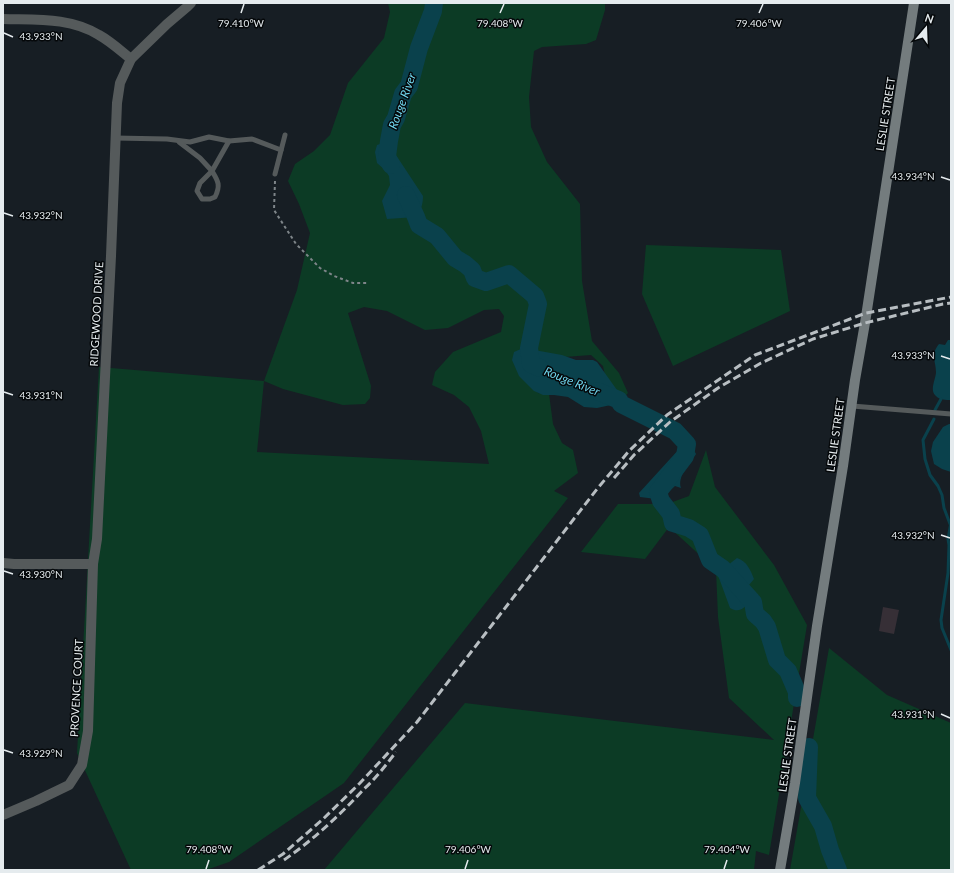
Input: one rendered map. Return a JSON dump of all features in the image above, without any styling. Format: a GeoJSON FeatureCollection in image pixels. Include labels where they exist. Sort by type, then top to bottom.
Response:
{"type":"FeatureCollection","features":[{"type":"Feature","properties":{"kind":"street","name":"RIDGEWOOD DRIVE"},"geometry":{"type":"LineString","coordinates":[[93,564],[97,539],[111,256],[115,138],[120,83],[131,59],[191,3]]}},
{"type":"Feature","properties":{"kind":"street","name":"LESLIE STREET"},"geometry":{"type":"LineString","coordinates":[[780,870],[795,783],[817,626],[914,3]]}},
{"type":"Feature","properties":{"kind":"street"},"geometry":{"type":"LineString","coordinates":[[3,19],[48,19],[73,23],[99,35],[131,59]]}},
{"type":"Feature","properties":{"kind":"street"},"geometry":{"type":"LineString","coordinates":[[3,563],[93,564]]}},
{"type":"Feature","properties":{"kind":"street","name":"PROVENCE COURT"},"geometry":{"type":"LineString","coordinates":[[3,815],[69,785],[82,765],[88,731],[93,564]]}},
{"type":"Feature","properties":{"kind":"lane"},"geometry":{"type":"LineString","coordinates":[[275,174],[285,135]]}},
{"type":"Feature","properties":{"kind":"lane"},"geometry":{"type":"LineString","coordinates":[[115,138],[167,139],[190,142],[210,137],[229,141],[252,139],[281,150]]}},
{"type":"Feature","properties":{"kind":"lane"},"geometry":{"type":"LineString","coordinates":[[179,141],[200,158],[212,171],[218,182],[218,191],[215,197],[210,199],[202,199],[197,191],[200,183],[212,171],[229,141]]}},
{"type":"Feature","properties":{"kind":"lane"},"geometry":{"type":"LineString","coordinates":[[852,406],[951,414]]}},
{"type":"Feature","properties":{"kind":"path"},"geometry":{"type":"LineString","coordinates":[[275,174],[274,210],[296,244],[320,268],[334,276],[353,283],[368,283]]}},
{"type":"Feature","properties":{"kind":"green space"},"geometry":{"type":"Polygon","coordinates":[[[388,3],[605,3],[605,10],[596,40],[586,44],[542,47],[534,51],[529,97],[531,127],[547,162],[580,204],[582,281],[592,341],[619,373],[628,393],[620,402],[606,380],[603,366],[591,355],[551,358],[525,371],[538,393],[549,394],[553,424],[562,443],[573,450],[578,473],[554,491],[568,498],[344,783],[229,862],[206,870],[131,870],[77,753],[99,367],[264,381],[297,290],[310,233],[288,181],[295,164],[314,151],[330,135],[348,83],[384,38],[390,12],[388,3]],[[364,307],[348,313],[371,386],[370,398],[365,404],[343,405],[283,389],[264,381],[257,452],[489,464],[481,431],[469,407],[454,395],[432,385],[435,372],[453,352],[501,332],[504,316],[499,309],[484,310],[448,328],[425,330],[387,311],[364,307]]]}},
{"type":"Feature","properties":{"kind":"green space"},"geometry":{"type":"Polygon","coordinates":[[[646,245],[781,250],[790,311],[673,366],[642,294],[646,245]]]}},
{"type":"Feature","properties":{"kind":"green space"},"geometry":{"type":"Polygon","coordinates":[[[706,450],[715,487],[774,565],[807,625],[769,855],[756,851],[754,870],[324,870],[465,703],[774,740],[729,698],[718,617],[716,570],[669,527],[645,559],[581,552],[618,504],[667,504],[689,496],[706,450]]]}},
{"type":"Feature","properties":{"kind":"green space"},"geometry":{"type":"Polygon","coordinates":[[[829,648],[887,695],[951,723],[951,870],[790,870],[829,648]]]}},
{"type":"Feature","properties":{"kind":"water"},"geometry":{"type":"Polygon","coordinates":[[[389,141],[392,149],[423,196],[423,202],[416,217],[387,219],[382,201],[390,185],[389,176],[377,163],[375,152],[377,145],[389,141]]]}},
{"type":"Feature","properties":{"kind":"water"},"geometry":{"type":"Polygon","coordinates":[[[948,340],[951,340],[951,400],[943,400],[937,397],[933,391],[936,372],[934,355],[939,344],[945,345],[948,340]]]}},
{"type":"Feature","properties":{"kind":"water"},"geometry":{"type":"Polygon","coordinates":[[[523,348],[562,355],[576,360],[593,360],[597,362],[622,397],[611,405],[597,408],[584,407],[568,397],[543,395],[534,391],[519,376],[512,360],[514,352],[523,348]]]}},
{"type":"Feature","properties":{"kind":"water"},"geometry":{"type":"Polygon","coordinates":[[[951,424],[951,472],[934,464],[931,451],[933,442],[943,427],[951,424]]]}},
{"type":"Feature","properties":{"kind":"water"},"geometry":{"type":"Polygon","coordinates":[[[690,443],[696,454],[682,475],[680,484],[681,488],[675,486],[661,499],[661,501],[658,502],[656,499],[640,497],[639,493],[681,447],[690,443]]]}},
{"type":"Feature","properties":{"kind":"water"},"geometry":{"type":"Polygon","coordinates":[[[737,558],[746,564],[754,579],[749,585],[752,601],[742,609],[733,610],[730,608],[719,578],[720,572],[737,558]]]}},
{"type":"Feature","properties":{"kind":"building"},"geometry":{"type":"Polygon","coordinates":[[[883,607],[899,610],[894,634],[879,631],[883,607]]]}},
{"type":"Feature","properties":{"kind":"waterway","name":"Rouge River"},"geometry":{"type":"LineString","coordinates":[[391,165],[387,157],[392,125],[396,118],[403,94],[409,86],[419,48],[433,11],[434,3]]}},
{"type":"Feature","properties":{"kind":"waterway","name":"Rouge River"},"geometry":{"type":"LineString","coordinates":[[406,195],[419,225],[437,236],[455,258],[472,270],[475,278],[486,282],[509,274],[535,296],[538,304],[529,348],[531,364],[540,368]]}},
{"type":"Feature","properties":{"kind":"waterway","name":"Rouge River"},"geometry":{"type":"LineString","coordinates":[[597,391],[619,400],[621,404],[675,431],[687,444],[685,456],[658,492],[661,501],[671,514],[673,523],[689,528],[700,535],[710,560],[723,569],[753,602],[755,614],[767,627],[777,660],[788,671],[797,692],[797,698]]}},
{"type":"Feature","properties":{"kind":"waterway"},"geometry":{"type":"LineString","coordinates":[[935,410],[941,399]]}},
{"type":"Feature","properties":{"kind":"waterway"},"geometry":{"type":"LineString","coordinates":[[934,419],[923,440],[925,459],[930,475],[938,486],[942,495],[944,508],[950,524]]}},
{"type":"Feature","properties":{"kind":"waterway"},"geometry":{"type":"LineString","coordinates":[[951,522],[948,539],[948,573],[941,620],[942,628],[951,650]]}},
{"type":"Feature","properties":{"kind":"waterway","name":"Rouge River"},"geometry":{"type":"LineString","coordinates":[[809,747],[807,798],[823,826],[838,870]]}},
{"type":"Feature","properties":{"kind":"railway"},"geometry":{"type":"LineString","coordinates":[[258,870],[283,854],[322,820],[360,783],[417,722],[597,489],[629,451],[667,415],[755,355],[866,313],[951,297]]}},
{"type":"Feature","properties":{"kind":"railway"},"geometry":{"type":"LineString","coordinates":[[614,478],[634,455],[670,422],[718,388],[761,363],[813,339],[865,323],[951,303]]}},
{"type":"Feature","properties":{"kind":"railway"},"geometry":{"type":"LineString","coordinates":[[284,860],[316,836],[336,818],[385,767],[396,752]]}}]}
